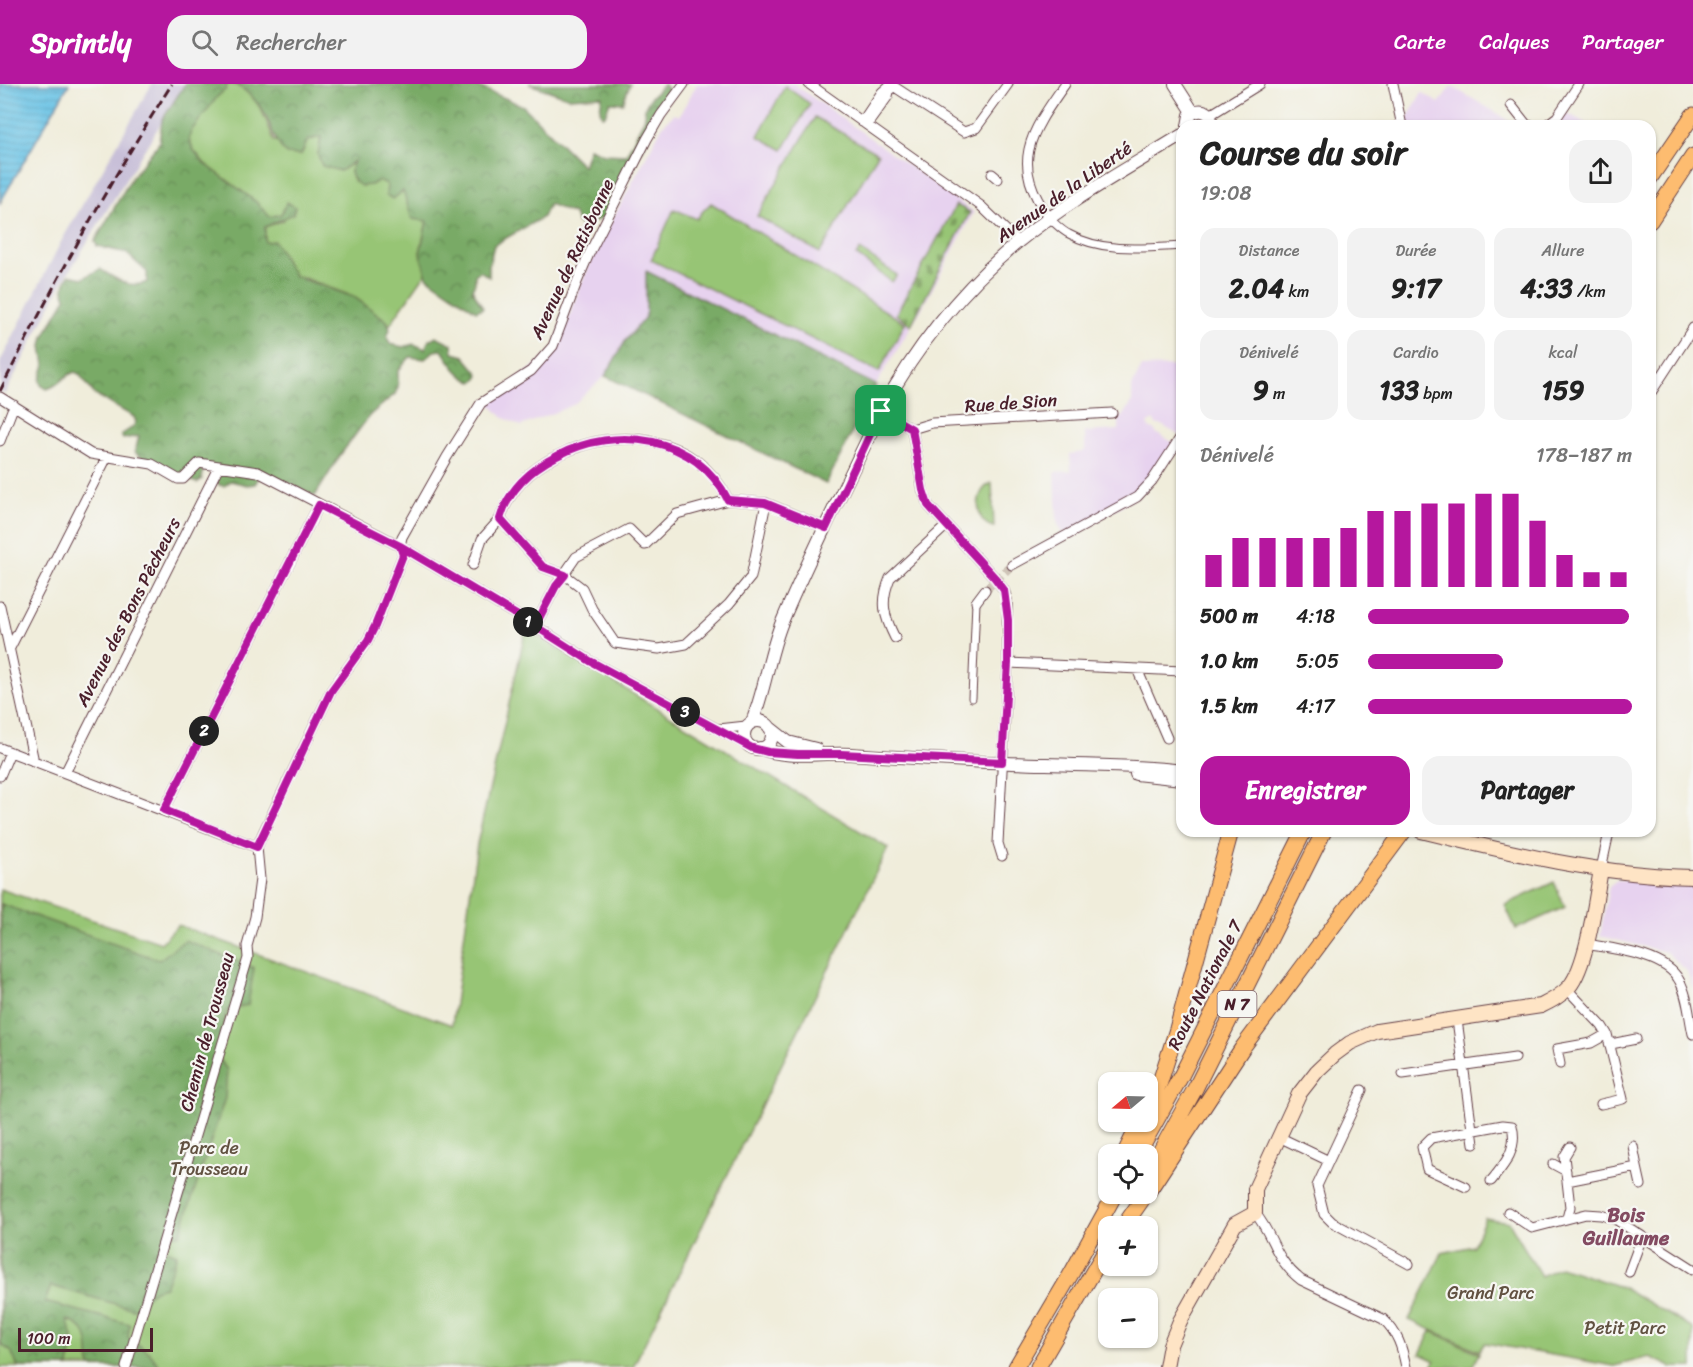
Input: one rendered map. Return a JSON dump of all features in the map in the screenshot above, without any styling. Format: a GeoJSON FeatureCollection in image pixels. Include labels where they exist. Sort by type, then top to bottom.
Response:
{"type":"FeatureCollection","features":[{"type":"Feature","properties":{"kind":"main road"},"geometry":{"type":"LineString","coordinates":[[1656,169],[1693,115]]}},
{"type":"Feature","properties":{"kind":"main road"},"geometry":{"type":"LineString","coordinates":[[1656,212],[1693,156]]}},
{"type":"Feature","properties":{"kind":"main road"},"geometry":{"type":"LineString","coordinates":[[1158,1086],[1177,1029],[1229,837]]}},
{"type":"Feature","properties":{"kind":"main road","name":"Route Nationale 7"},"geometry":{"type":"LineString","coordinates":[[1143,1144],[1181,1076],[1301,837]]}},
{"type":"Feature","properties":{"kind":"main road","name":"Route Nationale 7"},"geometry":{"type":"LineString","coordinates":[[1158,1157],[1196,1087],[1321,837]]}},
{"type":"Feature","properties":{"kind":"main road"},"geometry":{"type":"LineString","coordinates":[[1158,1176],[1243,1047],[1400,837]]}},
{"type":"Feature","properties":{"kind":"main road"},"geometry":{"type":"LineString","coordinates":[[1445,837],[1528,858],[1601,869],[1693,877]]}},
{"type":"Feature","properties":{"kind":"main road"},"geometry":{"type":"LineString","coordinates":[[1166,1367],[1170,1346],[1180,1321],[1229,1234],[1235,1224],[1255,1213],[1255,1189],[1304,1088],[1317,1071],[1350,1043],[1377,1031],[1541,1006],[1567,989],[1580,966],[1601,869]]}},
{"type":"Feature","properties":{"kind":"main road"},"geometry":{"type":"LineString","coordinates":[[1071,1274],[1074,1253],[1099,1204]]}},
{"type":"Feature","properties":{"kind":"main road"},"geometry":{"type":"LineString","coordinates":[[1016,1367],[1110,1204]]}},
{"type":"Feature","properties":{"kind":"main road"},"geometry":{"type":"LineString","coordinates":[[1129,1216],[1139,1204]]}},
{"type":"Feature","properties":{"kind":"main road"},"geometry":{"type":"LineString","coordinates":[[1038,1367],[1098,1264]]}},
{"type":"Feature","properties":{"kind":"street","name":"Avenue de Ratisbonne"},"geometry":{"type":"LineString","coordinates":[[257,847],[331,691],[368,640],[375,626],[403,555],[400,546],[402,537],[447,457],[481,403],[531,371],[554,346],[589,254],[647,140],[684,84]]}},
{"type":"Feature","properties":{"kind":"street"},"geometry":{"type":"LineString","coordinates":[[809,84],[959,184],[1018,242]]}},
{"type":"Feature","properties":{"kind":"street"},"geometry":{"type":"LineString","coordinates":[[865,123],[882,92],[891,84],[953,119],[964,132],[975,128],[986,105],[1008,84]]}},
{"type":"Feature","properties":{"kind":"street"},"geometry":{"type":"LineString","coordinates":[[1065,84],[1041,119],[1030,143],[1027,160],[1029,178],[1035,195],[1050,219],[1066,233],[1082,240],[1119,248],[1176,246]]}},
{"type":"Feature","properties":{"kind":"street"},"geometry":{"type":"LineString","coordinates":[[1175,84],[1193,112]]}},
{"type":"Feature","properties":{"kind":"street"},"geometry":{"type":"LineString","coordinates":[[1212,120],[1260,84]]}},
{"type":"Feature","properties":{"kind":"street"},"geometry":{"type":"LineString","coordinates":[[1393,84],[1401,120]]}},
{"type":"Feature","properties":{"kind":"street"},"geometry":{"type":"LineString","coordinates":[[1553,120],[1579,84]]}},
{"type":"Feature","properties":{"kind":"street"},"geometry":{"type":"LineString","coordinates":[[1511,105],[1523,120]]}},
{"type":"Feature","properties":{"kind":"street"},"geometry":{"type":"LineString","coordinates":[[1188,120],[1193,112],[1203,110],[1210,120]]}},
{"type":"Feature","properties":{"kind":"street","name":"Avenue de la Liberté"},"geometry":{"type":"LineString","coordinates":[[749,724],[761,698],[781,624],[881,411],[909,363],[938,324],[973,284],[1018,242],[1176,139]]}},
{"type":"Feature","properties":{"kind":"street"},"geometry":{"type":"LineString","coordinates":[[1656,385],[1693,328]]}},
{"type":"Feature","properties":{"kind":"street"},"geometry":{"type":"LineString","coordinates":[[0,397],[85,451],[152,464],[178,479],[183,479],[199,464],[258,472],[400,546],[590,661],[738,741],[768,752],[1002,762],[1176,778]]}},
{"type":"Feature","properties":{"kind":"street"},"geometry":{"type":"LineString","coordinates":[[0,441],[14,405]]}},
{"type":"Feature","properties":{"kind":"street"},"geometry":{"type":"LineString","coordinates":[[881,411],[912,429],[923,490],[928,505],[1004,590],[1008,620],[1008,663],[998,843],[1002,856]]}},
{"type":"Feature","properties":{"kind":"street","name":"Rue de Sion"},"geometry":{"type":"LineString","coordinates":[[912,429],[932,423],[1112,413]]}},
{"type":"Feature","properties":{"kind":"street"},"geometry":{"type":"LineString","coordinates":[[473,565],[482,539],[500,519],[520,482],[544,462],[581,444],[611,438],[647,440],[687,456],[705,468],[715,478],[728,500]]}},
{"type":"Feature","properties":{"kind":"street"},"geometry":{"type":"LineString","coordinates":[[1012,565],[1137,497],[1152,481],[1176,444]]}},
{"type":"Feature","properties":{"kind":"street"},"geometry":{"type":"LineString","coordinates":[[10,648],[107,457]]}},
{"type":"Feature","properties":{"kind":"street","name":"Avenue des Bons Pêcheurs"},"geometry":{"type":"LineString","coordinates":[[65,773],[219,466]]}},
{"type":"Feature","properties":{"kind":"street"},"geometry":{"type":"LineString","coordinates":[[535,626],[556,586],[576,557],[629,530],[645,545],[677,514],[728,500],[765,503],[826,528]]}},
{"type":"Feature","properties":{"kind":"street"},"geometry":{"type":"LineString","coordinates":[[500,519],[543,567],[565,575],[582,588],[592,609],[615,644],[659,649],[686,644],[729,604],[751,577],[765,503]]}},
{"type":"Feature","properties":{"kind":"street"},"geometry":{"type":"LineString","coordinates":[[164,810],[319,505]]}},
{"type":"Feature","properties":{"kind":"street"},"geometry":{"type":"LineString","coordinates":[[895,638],[885,618],[886,589],[890,578],[946,526]]}},
{"type":"Feature","properties":{"kind":"street"},"geometry":{"type":"LineString","coordinates":[[972,698],[976,602],[985,590]]}},
{"type":"Feature","properties":{"kind":"street"},"geometry":{"type":"LineString","coordinates":[[0,606],[33,761]]}},
{"type":"Feature","properties":{"kind":"street"},"geometry":{"type":"LineString","coordinates":[[1008,663],[1176,671]]}},
{"type":"Feature","properties":{"kind":"street"},"geometry":{"type":"LineString","coordinates":[[1137,669],[1167,738]]}},
{"type":"Feature","properties":{"kind":"street","name":"Avenue de la Liberté"},"geometry":{"type":"LineString","coordinates":[[761,698],[768,726]]}},
{"type":"Feature","properties":{"kind":"street"},"geometry":{"type":"LineString","coordinates":[[718,729],[760,721],[788,742],[841,754]]}},
{"type":"Feature","properties":{"kind":"street"},"geometry":{"type":"LineString","coordinates":[[749,724],[744,736],[754,747]]}},
{"type":"Feature","properties":{"kind":"street"},"geometry":{"type":"LineString","coordinates":[[754,747],[770,740],[768,726]]}},
{"type":"Feature","properties":{"kind":"street"},"geometry":{"type":"LineString","coordinates":[[0,748],[257,847]]}},
{"type":"Feature","properties":{"kind":"street"},"geometry":{"type":"LineString","coordinates":[[0,776],[10,752]]}},
{"type":"Feature","properties":{"kind":"street"},"geometry":{"type":"LineString","coordinates":[[1045,765],[1105,765],[1176,771]]}},
{"type":"Feature","properties":{"kind":"street"},"geometry":{"type":"LineString","coordinates":[[1601,869],[1608,837]]}},
{"type":"Feature","properties":{"kind":"street","name":"Chemin de Trousseau"},"geometry":{"type":"LineString","coordinates":[[126,1367],[248,958],[247,946],[255,917],[260,879],[257,847]]}},
{"type":"Feature","properties":{"kind":"street"},"geometry":{"type":"LineString","coordinates":[[1586,944],[1651,958],[1668,966],[1680,980],[1693,1034]]}},
{"type":"Feature","properties":{"kind":"street"},"geometry":{"type":"LineString","coordinates":[[1567,989],[1602,1026],[1611,1044],[1623,1099],[1601,1104]]}},
{"type":"Feature","properties":{"kind":"street"},"geometry":{"type":"LineString","coordinates":[[1457,1020],[1474,1144]]}},
{"type":"Feature","properties":{"kind":"street"},"geometry":{"type":"LineString","coordinates":[[1560,1064],[1557,1049],[1591,1043],[1607,1034]]}},
{"type":"Feature","properties":{"kind":"street"},"geometry":{"type":"LineString","coordinates":[[1611,1044],[1636,1039]]}},
{"type":"Feature","properties":{"kind":"street"},"geometry":{"type":"LineString","coordinates":[[1402,1074],[1515,1058]]}},
{"type":"Feature","properties":{"kind":"street"},"geometry":{"type":"LineString","coordinates":[[1362,1090],[1317,1186],[1324,1214],[1332,1222],[1409,1264]]}},
{"type":"Feature","properties":{"kind":"street"},"geometry":{"type":"LineString","coordinates":[[1466,1187],[1427,1169],[1422,1147],[1431,1138],[1503,1125],[1512,1126],[1515,1138],[1508,1160],[1491,1181]]}},
{"type":"Feature","properties":{"kind":"street"},"geometry":{"type":"LineString","coordinates":[[1279,1137],[1329,1161]]}},
{"type":"Feature","properties":{"kind":"street"},"geometry":{"type":"LineString","coordinates":[[1633,1146],[1641,1185]]}},
{"type":"Feature","properties":{"kind":"street"},"geometry":{"type":"LineString","coordinates":[[1567,1218],[1570,1207],[1564,1157],[1570,1148]]}},
{"type":"Feature","properties":{"kind":"street"},"geometry":{"type":"LineString","coordinates":[[1553,1164],[1566,1176],[1637,1167]]}},
{"type":"Feature","properties":{"kind":"street"},"geometry":{"type":"LineString","coordinates":[[1508,1212],[1532,1228],[1586,1214],[1615,1219],[1693,1269]]}},
{"type":"Feature","properties":{"kind":"street"},"geometry":{"type":"LineString","coordinates":[[1255,1213],[1262,1221],[1275,1250],[1301,1280],[1383,1319],[1393,1329],[1402,1349],[1406,1367]]}},
{"type":"Feature","properties":{"kind":"street"},"geometry":{"type":"LineString","coordinates":[[1629,1272],[1642,1237]]}},
{"type":"Feature","properties":{"kind":"shaded area"},"geometry":{"type":"Polygon","coordinates":[[[152,84],[185,84],[62,283],[5,394],[0,392],[0,362],[62,240],[152,84]]]}},
{"type":"Feature","properties":{"kind":"shaded area"},"geometry":{"type":"Polygon","coordinates":[[[697,84],[794,84],[974,212],[921,310],[876,385],[826,484],[605,376],[573,405],[521,426],[502,417],[489,403],[560,345],[580,286],[600,243],[663,125],[674,114],[679,116],[697,84]]]}},
{"type":"Feature","properties":{"kind":"shaded area"},"geometry":{"type":"Polygon","coordinates":[[[1451,86],[1507,120],[1406,120],[1422,92],[1439,103],[1451,86]]]}},
{"type":"Feature","properties":{"kind":"shaded area"},"geometry":{"type":"Polygon","coordinates":[[[1567,113],[1580,120],[1562,120],[1567,113]]]}},
{"type":"Feature","properties":{"kind":"shaded area"},"geometry":{"type":"Polygon","coordinates":[[[1176,366],[1176,433],[1157,425],[1153,420],[1147,424],[1150,429],[1154,429],[1156,433],[1176,444],[1137,497],[1064,537],[1057,522],[1055,472],[1071,471],[1070,454],[1085,450],[1085,432],[1119,430],[1119,417],[1123,417],[1132,402],[1132,386],[1142,367],[1176,366]]]}},
{"type":"Feature","properties":{"kind":"shaded area"},"geometry":{"type":"Polygon","coordinates":[[[1617,880],[1693,880],[1693,991],[1687,971],[1666,952],[1600,936],[1609,886],[1617,880]]]}},
{"type":"Feature","properties":{"kind":"green space"},"geometry":{"type":"Polygon","coordinates":[[[185,84],[227,84],[226,89],[191,131],[189,139],[193,149],[204,163],[255,201],[270,217],[281,214],[287,202],[295,207],[293,214],[265,227],[265,242],[274,241],[294,276],[354,297],[387,321],[390,329],[387,337],[390,344],[403,347],[414,344],[425,349],[429,340],[436,336],[452,344],[453,353],[464,356],[479,374],[478,379],[473,382],[463,376],[442,350],[434,351],[425,359],[410,357],[398,371],[398,387],[395,394],[370,415],[341,454],[315,496],[263,471],[255,484],[247,485],[231,481],[224,486],[219,485],[211,464],[204,465],[202,479],[197,483],[159,467],[138,455],[135,452],[139,436],[123,439],[121,435],[133,427],[136,422],[134,417],[95,395],[79,374],[71,373],[55,386],[47,389],[41,385],[40,380],[45,365],[42,346],[44,336],[66,298],[64,286],[69,275],[83,278],[100,269],[129,284],[147,282],[147,272],[126,253],[97,246],[95,241],[132,177],[159,143],[162,120],[185,84]]]}},
{"type":"Feature","properties":{"kind":"green space"},"geometry":{"type":"Polygon","coordinates":[[[227,84],[245,90],[252,96],[268,123],[274,141],[308,140],[321,137],[318,155],[340,171],[355,161],[371,185],[379,180],[403,191],[427,221],[420,253],[426,273],[389,326],[387,321],[354,297],[294,276],[279,249],[265,242],[265,227],[284,220],[281,214],[270,218],[255,201],[204,163],[193,149],[189,139],[190,131],[218,95],[226,89],[227,84]]]}},
{"type":"Feature","properties":{"kind":"green space"},"geometry":{"type":"Polygon","coordinates":[[[236,84],[472,84],[523,106],[583,166],[589,148],[604,154],[626,155],[645,117],[645,107],[651,97],[664,84],[671,92],[651,113],[653,127],[607,216],[584,227],[577,223],[574,214],[549,204],[543,217],[494,245],[489,265],[489,277],[480,271],[475,275],[472,289],[483,308],[476,311],[427,277],[420,253],[427,221],[412,219],[403,191],[393,199],[386,195],[387,184],[379,180],[371,185],[361,186],[353,180],[350,173],[354,161],[340,171],[322,166],[318,155],[321,137],[308,140],[301,155],[286,154],[276,140],[260,107],[236,84]]]}},
{"type":"Feature","properties":{"kind":"green space"},"geometry":{"type":"Polygon","coordinates":[[[529,84],[630,84],[623,103],[610,102],[605,115],[602,116],[600,110],[602,96],[570,98],[529,84]]]}},
{"type":"Feature","properties":{"kind":"green space"},"geometry":{"type":"Polygon","coordinates":[[[785,86],[810,104],[783,150],[758,136],[785,86]]]}},
{"type":"Feature","properties":{"kind":"green space"},"geometry":{"type":"Polygon","coordinates":[[[815,117],[878,154],[820,253],[757,216],[815,117]]]}},
{"type":"Feature","properties":{"kind":"green space"},"geometry":{"type":"Polygon","coordinates":[[[711,203],[905,323],[879,372],[651,260],[674,209],[697,219],[711,203]]]}},
{"type":"Feature","properties":{"kind":"green space"},"geometry":{"type":"Polygon","coordinates":[[[956,205],[970,212],[911,325],[896,314],[956,205]]]}},
{"type":"Feature","properties":{"kind":"green space"},"geometry":{"type":"Polygon","coordinates":[[[860,250],[897,275],[892,282],[856,255],[860,250]]]}},
{"type":"Feature","properties":{"kind":"green space"},"geometry":{"type":"Polygon","coordinates":[[[646,271],[876,385],[826,484],[605,376],[626,340],[646,316],[646,271]]]}},
{"type":"Feature","properties":{"kind":"green space"},"geometry":{"type":"Polygon","coordinates":[[[992,483],[994,527],[987,525],[983,520],[978,506],[981,492],[992,483]]]}},
{"type":"Feature","properties":{"kind":"green space","name":"Parc de Trousseau"},"geometry":{"type":"Polygon","coordinates":[[[526,629],[888,848],[633,1367],[0,1367],[0,889],[161,943],[178,925],[452,1025],[477,844],[526,629]]]}},
{"type":"Feature","properties":{"kind":"green space"},"geometry":{"type":"Polygon","coordinates":[[[1554,882],[1565,907],[1516,929],[1505,905],[1554,882]]]}},
{"type":"Feature","properties":{"kind":"green space"},"geometry":{"type":"Polygon","coordinates":[[[1,904],[159,960],[185,940],[254,968],[248,1005],[227,1010],[217,1055],[227,1070],[225,1098],[180,1235],[167,1233],[161,1248],[177,1254],[165,1287],[152,1292],[137,1310],[51,1286],[45,1302],[130,1324],[128,1337],[149,1352],[160,1367],[90,1367],[85,1332],[75,1323],[67,1320],[73,1337],[69,1367],[18,1367],[11,1351],[1,1345],[1,904]]]}},
{"type":"Feature","properties":{"kind":"green space","name":"Grand Parc"},"geometry":{"type":"Polygon","coordinates":[[[1485,1218],[1509,1222],[1541,1276],[1560,1267],[1624,1288],[1693,1329],[1693,1367],[1671,1367],[1650,1357],[1614,1366],[1485,1343],[1479,1351],[1409,1320],[1442,1253],[1473,1246],[1485,1218]]]}},
{"type":"Feature","properties":{"kind":"green space"},"geometry":{"type":"Polygon","coordinates":[[[1431,1331],[1479,1353],[1472,1367],[1432,1367],[1435,1361],[1420,1354],[1431,1331]]]}},
{"type":"Feature","properties":{"kind":"water"},"geometry":{"type":"Polygon","coordinates":[[[0,84],[69,84],[0,203],[0,84]]]}},
{"type":"Feature","properties":{"kind":"tunnel"},"geometry":{"type":"LineString","coordinates":[[985,590],[1012,565]]}},
{"type":"Feature","properties":{"kind":"railway"},"geometry":{"type":"LineString","coordinates":[[0,391],[82,235],[172,84]]}},
{"type":"Feature","properties":{"kind":"district","name":"Bois Guillaume"},"geometry":{"type":"Point","coordinates":[1626,1226]}},
{"type":"Feature","properties":{"kind":"route"},"geometry":{"type":"LineString","coordinates":[[881,411],[826,528],[765,503],[728,500],[722,487],[705,468],[687,456],[647,440],[629,438],[598,440],[581,444],[544,462],[520,482],[500,519],[543,567],[565,575],[556,586],[535,626],[400,546],[403,555],[375,626],[368,640],[331,691],[257,847],[164,810],[319,505],[400,546],[590,661],[752,748],[760,748],[768,752],[798,754],[1002,762],[1008,663],[1007,599],[1004,590],[928,505],[923,490],[912,429],[881,411]]}},
{"type":"Feature","properties":{"kind":"park label","name":"Petit Parc"},"geometry":{"type":"Point","coordinates":[1625,1328]}}]}
